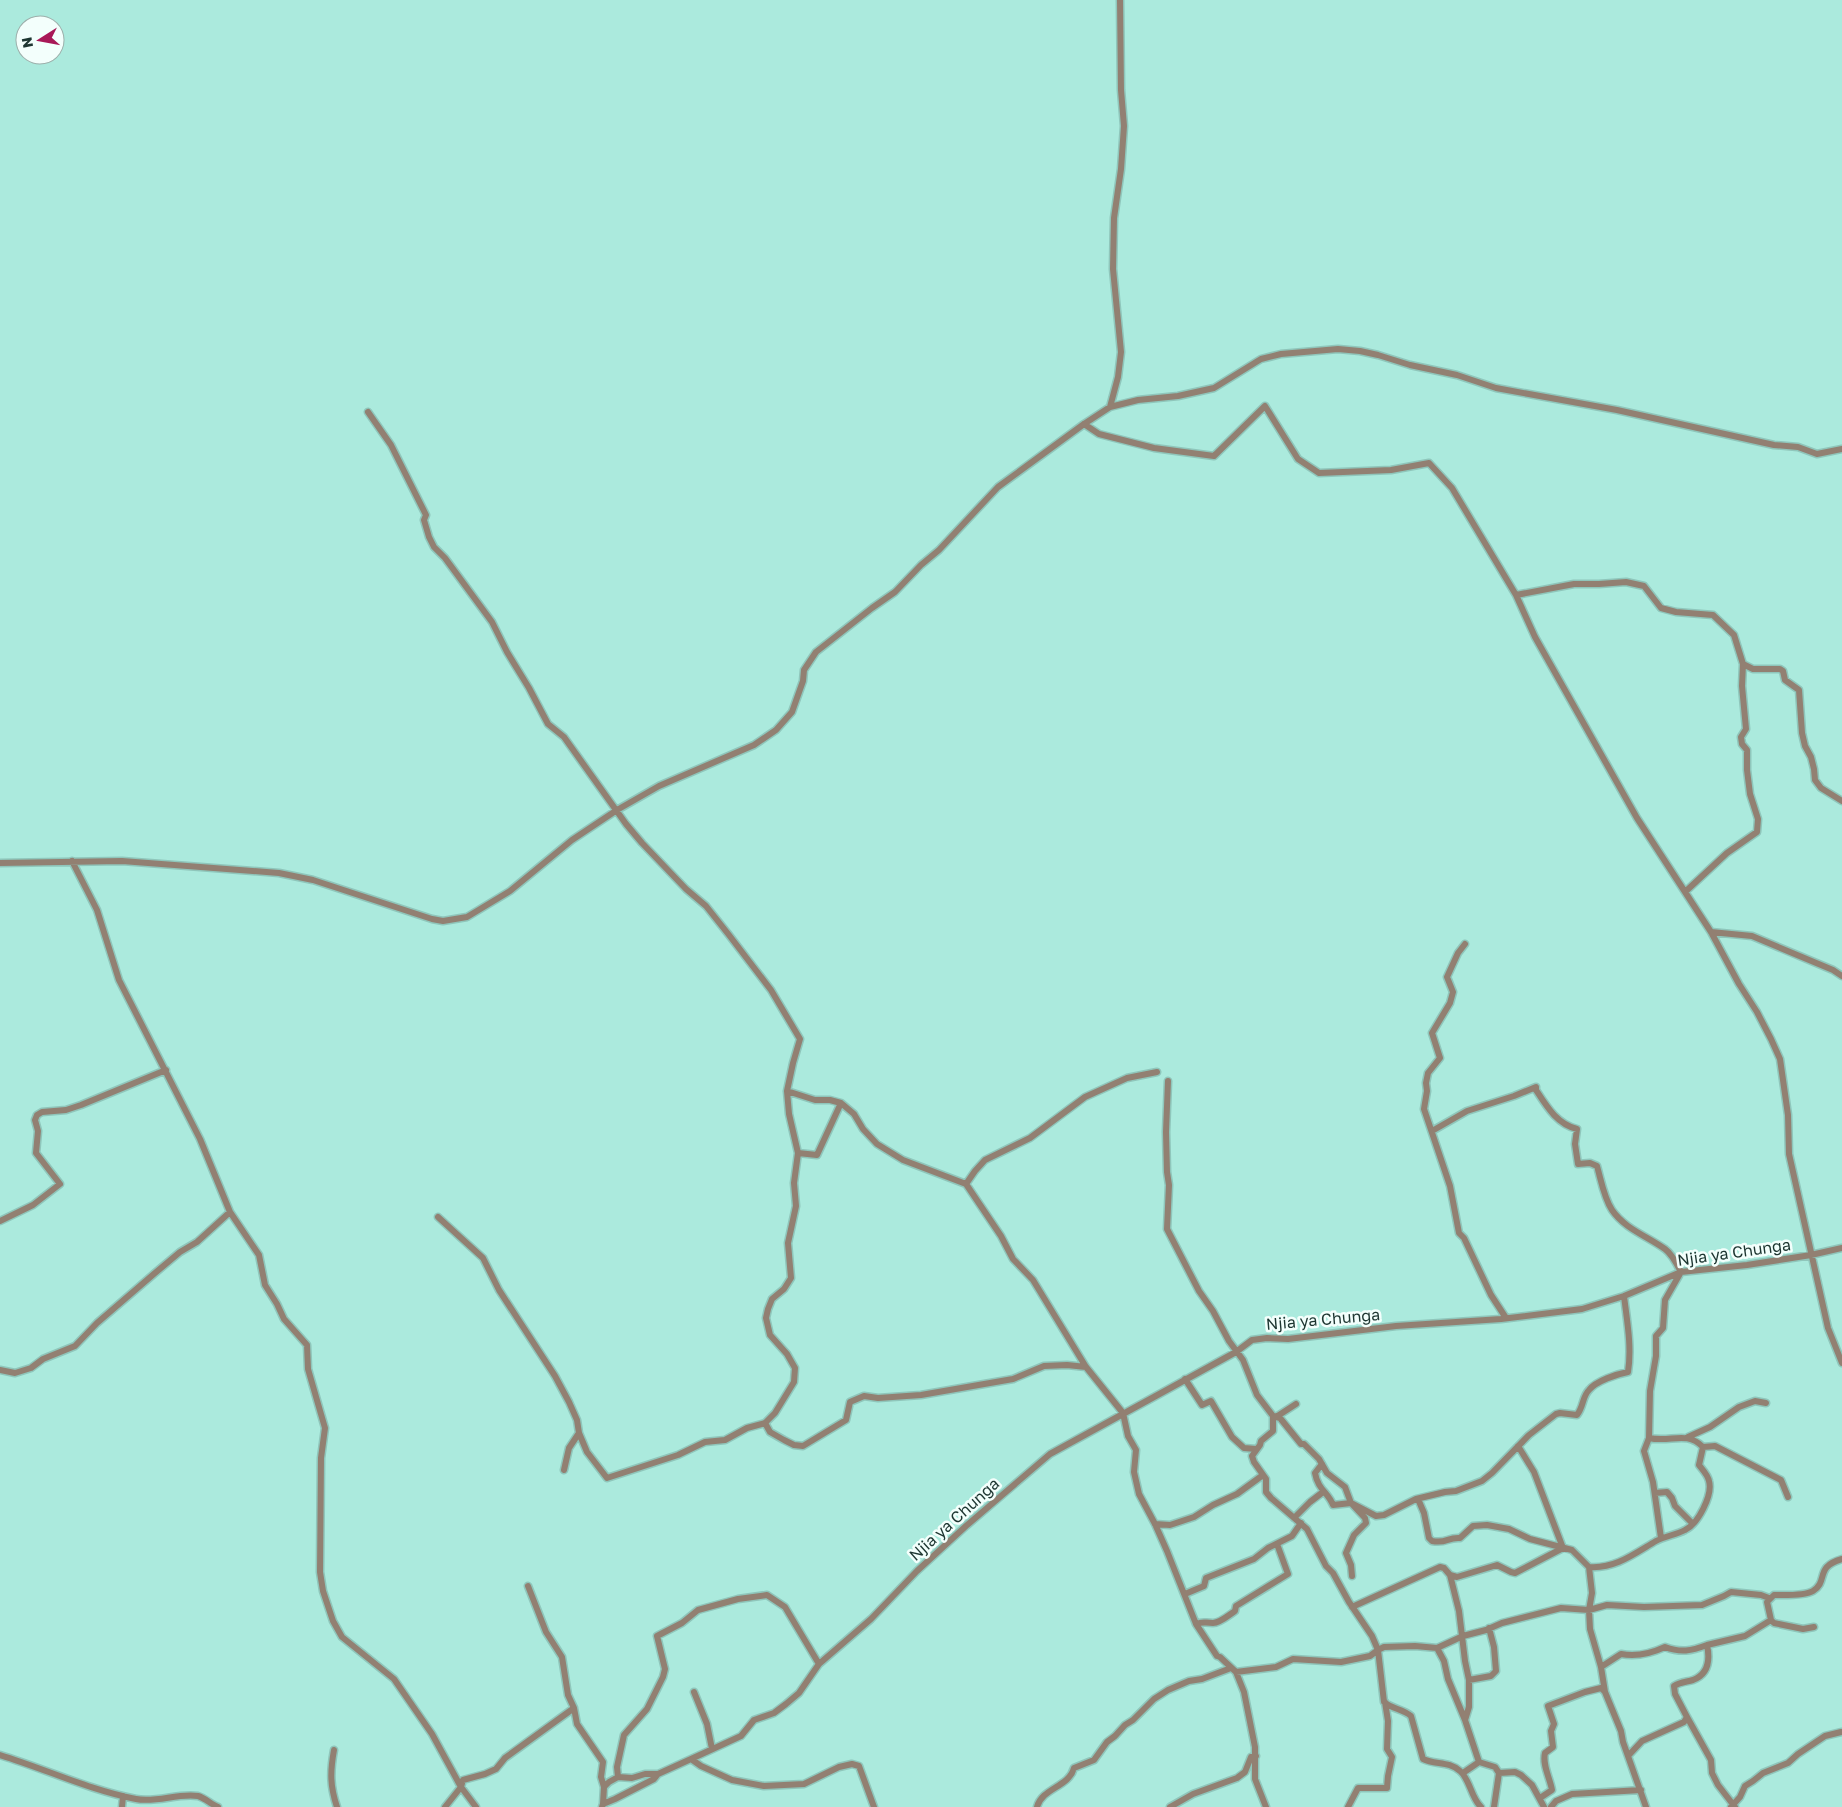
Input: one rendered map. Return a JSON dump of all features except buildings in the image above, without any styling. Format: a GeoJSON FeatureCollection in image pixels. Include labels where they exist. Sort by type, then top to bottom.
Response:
{"type":"FeatureCollection","features":[{"type":"Feature","properties":{"kind":"street"},"geometry":{"type":"LineString","coordinates":[[1110,407],[1118,377],[1121,352],[1113,269],[1114,218],[1121,169],[1124,126],[1121,90],[1120,0]]}},
{"type":"Feature","properties":{"kind":"street"},"geometry":{"type":"LineString","coordinates":[[0,863],[122,861],[279,873],[313,880],[432,919],[442,921],[466,917],[510,890],[572,840],[617,810],[659,786],[754,745],[776,730],[792,712],[803,681],[804,670],[816,652],[895,592],[921,565],[939,550],[998,487],[1084,424],[1110,407],[1138,400],[1178,396],[1214,388],[1261,359],[1281,354],[1338,349],[1360,351],[1496,388],[1617,410],[1774,445],[1798,447],[1817,454],[1842,449]]}},
{"type":"Feature","properties":{"kind":"street"},"geometry":{"type":"LineString","coordinates":[[1084,424],[1099,434],[1145,446],[1214,456],[1265,406],[1298,459],[1319,473],[1391,470],[1429,463],[1452,488],[1516,595],[1535,636],[1638,818],[1711,932],[1739,984],[1757,1012],[1780,1059],[1788,1115],[1789,1154],[1828,1328],[1842,1363]]}},
{"type":"Feature","properties":{"kind":"street"},"geometry":{"type":"LineString","coordinates":[[368,412],[391,445],[426,514],[424,520],[434,547],[445,558],[492,622],[548,724],[564,738],[642,844],[686,889],[706,906],[758,972],[787,1014],[800,1039],[787,1091],[789,1114],[798,1153],[794,1182],[796,1206],[788,1244],[791,1278],[784,1289],[772,1299],[766,1318],[770,1335],[787,1354],[795,1368],[794,1382],[774,1413],[765,1423],[748,1428],[725,1440],[705,1442],[678,1455],[607,1478],[587,1452],[579,1433],[578,1420],[555,1376],[499,1290],[483,1258],[438,1217]]}},
{"type":"Feature","properties":{"kind":"street"},"geometry":{"type":"LineString","coordinates":[[1516,595],[1574,584],[1626,582],[1644,586],[1662,608],[1676,612],[1713,615],[1734,635],[1743,664],[1742,678],[1746,729],[1742,737],[1742,744],[1747,750],[1750,794],[1758,819],[1757,832],[1727,853],[1684,892]]}},
{"type":"Feature","properties":{"kind":"street"},"geometry":{"type":"LineString","coordinates":[[1743,664],[1753,669],[1780,669],[1783,671],[1785,680],[1799,690],[1802,733],[1805,746],[1811,757],[1815,780],[1821,788],[1842,801]]}},
{"type":"Feature","properties":{"kind":"street"},"geometry":{"type":"LineString","coordinates":[[72,861],[97,910],[119,980],[200,1139],[230,1212],[260,1256],[265,1285],[284,1319],[307,1345],[308,1369],[326,1428],[321,1458],[320,1572],[323,1591],[333,1621],[342,1638],[394,1679],[432,1734],[461,1787],[476,1807]]}},
{"type":"Feature","properties":{"kind":"street"},"geometry":{"type":"LineString","coordinates":[[1711,932],[1752,936],[1833,970],[1842,976]]}},
{"type":"Feature","properties":{"kind":"street"},"geometry":{"type":"LineString","coordinates":[[1465,944],[1458,953],[1447,977],[1453,992],[1450,1003],[1432,1033],[1440,1058],[1428,1073],[1424,1109],[1450,1186],[1459,1233],[1464,1238],[1491,1295],[1506,1318]]}},
{"type":"Feature","properties":{"kind":"street"},"geometry":{"type":"LineString","coordinates":[[0,1221],[33,1205],[60,1184],[36,1153],[38,1141],[37,1115],[48,1110],[66,1110],[81,1105],[166,1070]]}},
{"type":"Feature","properties":{"kind":"street"},"geometry":{"type":"LineString","coordinates":[[966,1184],[985,1160],[1030,1138],[1085,1097],[1127,1078],[1157,1072]]}},
{"type":"Feature","properties":{"kind":"street"},"geometry":{"type":"LineString","coordinates":[[1168,1080],[1166,1132],[1169,1185],[1167,1229],[1194,1284],[1213,1311],[1236,1352],[1243,1360],[1257,1395],[1274,1416],[1280,1418],[1301,1444],[1304,1444],[1322,1464],[1326,1474],[1346,1487],[1351,1503],[1365,1518],[1366,1523],[1354,1535],[1346,1552],[1351,1565],[1352,1576]]}},
{"type":"Feature","properties":{"kind":"street"},"geometry":{"type":"LineString","coordinates":[[1432,1131],[1467,1111],[1536,1087],[1536,1090],[1553,1114],[1566,1126],[1577,1129],[1575,1144],[1578,1164],[1590,1163],[1597,1166],[1608,1204],[1614,1213],[1628,1227],[1666,1250],[1681,1272],[1665,1300],[1663,1328],[1656,1336],[1656,1356],[1650,1391],[1649,1438],[1644,1451],[1655,1493],[1661,1538]]}},
{"type":"Feature","properties":{"kind":"street"},"geometry":{"type":"LineString","coordinates":[[787,1091],[815,1100],[830,1100],[841,1103],[854,1114],[863,1129],[877,1144],[903,1160],[966,1184],[1001,1236],[1013,1259],[1033,1280],[1086,1367],[1123,1413],[1128,1436],[1136,1450],[1134,1472],[1139,1494],[1155,1524],[1196,1624],[1217,1656],[1233,1670],[1244,1692],[1256,1756],[1254,1779],[1266,1807]]}},
{"type":"Feature","properties":{"kind":"street"},"geometry":{"type":"LineString","coordinates":[[798,1153],[817,1155],[841,1103]]}},
{"type":"Feature","properties":{"kind":"street"},"geometry":{"type":"LineString","coordinates":[[0,1370],[15,1373],[31,1368],[43,1359],[75,1346],[97,1323],[154,1273],[196,1242],[230,1212]]}},
{"type":"Feature","properties":{"kind":"street","name":"Njia ya Chunga"},"geometry":{"type":"LineString","coordinates":[[658,1774],[741,1736],[754,1720],[774,1713],[786,1704],[799,1693],[819,1664],[871,1619],[924,1565],[1050,1454],[1236,1352],[1252,1340],[1267,1338],[1288,1339],[1396,1326],[1506,1318],[1582,1309],[1624,1296],[1681,1272],[1747,1266],[1842,1248]]}},
{"type":"Feature","properties":{"kind":"street"},"geometry":{"type":"LineString","coordinates":[[1322,1464],[1315,1473],[1317,1483],[1332,1500],[1333,1505],[1351,1503],[1376,1516],[1384,1515],[1418,1499],[1456,1491],[1482,1481],[1529,1435],[1556,1414],[1577,1415],[1583,1408],[1584,1399],[1589,1390],[1614,1375],[1628,1372],[1630,1361],[1629,1342],[1624,1296]]}},
{"type":"Feature","properties":{"kind":"street"},"geometry":{"type":"LineString","coordinates":[[765,1423],[770,1432],[794,1445],[803,1446],[846,1420],[850,1402],[864,1396],[878,1398],[921,1395],[1013,1379],[1044,1366],[1067,1365],[1086,1367]]}},
{"type":"Feature","properties":{"kind":"street"},"geometry":{"type":"LineString","coordinates":[[1185,1379],[1202,1405],[1211,1401],[1232,1437],[1244,1448],[1256,1450]]}},
{"type":"Feature","properties":{"kind":"street"},"geometry":{"type":"LineString","coordinates":[[1649,1438],[1660,1440],[1688,1437],[1710,1427],[1739,1407],[1755,1401],[1766,1403]]}},
{"type":"Feature","properties":{"kind":"street"},"geometry":{"type":"LineString","coordinates":[[1274,1416],[1296,1404]]}},
{"type":"Feature","properties":{"kind":"street"},"geometry":{"type":"LineString","coordinates":[[1274,1416],[1273,1431],[1261,1440],[1260,1445],[1252,1456],[1267,1483],[1265,1487],[1266,1492],[1307,1530],[1326,1566],[1333,1573],[1352,1607],[1372,1636],[1378,1650],[1388,1721],[1386,1749],[1392,1758],[1387,1788],[1358,1788],[1348,1807]]}},
{"type":"Feature","properties":{"kind":"street"},"geometry":{"type":"LineString","coordinates":[[564,1470],[570,1448],[579,1433]]}},
{"type":"Feature","properties":{"kind":"street"},"geometry":{"type":"LineString","coordinates":[[1688,1437],[1694,1439],[1702,1447],[1715,1446],[1781,1480],[1788,1496]]}},
{"type":"Feature","properties":{"kind":"street"},"geometry":{"type":"LineString","coordinates":[[1518,1446],[1534,1472],[1563,1548]]}},
{"type":"Feature","properties":{"kind":"street"},"geometry":{"type":"LineString","coordinates":[[1589,1567],[1600,1568],[1612,1565],[1636,1554],[1661,1538],[1686,1530],[1692,1522],[1700,1517],[1710,1490],[1709,1479],[1699,1465],[1702,1447]]}},
{"type":"Feature","properties":{"kind":"street"},"geometry":{"type":"LineString","coordinates":[[1155,1524],[1170,1525],[1194,1517],[1213,1505],[1237,1494],[1263,1476]]}},
{"type":"Feature","properties":{"kind":"street"},"geometry":{"type":"LineString","coordinates":[[1294,1518],[1323,1492]]}},
{"type":"Feature","properties":{"kind":"street"},"geometry":{"type":"LineString","coordinates":[[1655,1493],[1667,1492],[1675,1506],[1692,1522]]}},
{"type":"Feature","properties":{"kind":"street"},"geometry":{"type":"LineString","coordinates":[[1418,1499],[1432,1541],[1444,1543],[1452,1538],[1460,1538],[1473,1526],[1487,1525],[1509,1529],[1530,1539],[1572,1550],[1589,1567],[1592,1593],[1589,1610],[1590,1629],[1601,1666],[1605,1692],[1621,1731],[1646,1807]]}},
{"type":"Feature","properties":{"kind":"street"},"geometry":{"type":"LineString","coordinates":[[1185,1594],[1204,1586],[1206,1578],[1247,1563],[1268,1548],[1292,1536],[1301,1523]]}},
{"type":"Feature","properties":{"kind":"street"},"geometry":{"type":"LineString","coordinates":[[1196,1624],[1204,1621],[1214,1623],[1221,1620],[1236,1611],[1236,1606],[1288,1574],[1277,1544]]}},
{"type":"Feature","properties":{"kind":"street"},"geometry":{"type":"LineString","coordinates":[[1450,1575],[1456,1577],[1497,1565],[1515,1573],[1563,1548]]}},
{"type":"Feature","properties":{"kind":"street"},"geometry":{"type":"LineString","coordinates":[[1814,1627],[1802,1629],[1774,1623],[1771,1620],[1767,1602],[1774,1595],[1811,1592],[1820,1585],[1823,1572],[1829,1563],[1842,1559]]}},
{"type":"Feature","properties":{"kind":"street"},"geometry":{"type":"LineString","coordinates":[[1352,1607],[1440,1567],[1444,1568],[1450,1575],[1460,1611],[1465,1661],[1469,1680],[1469,1707],[1465,1720]]}},
{"type":"Feature","properties":{"kind":"street"},"geometry":{"type":"LineString","coordinates":[[528,1586],[546,1632],[562,1657],[568,1695],[574,1708],[577,1724],[602,1762],[601,1777],[604,1787],[602,1805],[654,1779],[658,1774]]}},
{"type":"Feature","properties":{"kind":"street"},"geometry":{"type":"LineString","coordinates":[[1037,1807],[1038,1803],[1051,1791],[1072,1775],[1074,1768],[1094,1760],[1107,1742],[1154,1699],[1168,1690],[1189,1681],[1233,1670],[1276,1667],[1293,1659],[1340,1662],[1370,1656],[1384,1648],[1415,1646],[1437,1648],[1463,1636],[1502,1623],[1562,1608],[1589,1610],[1607,1604],[1620,1607],[1702,1605],[1731,1592],[1760,1595],[1769,1598]]}},
{"type":"Feature","properties":{"kind":"street"},"geometry":{"type":"LineString","coordinates":[[618,1777],[617,1767],[624,1735],[647,1709],[663,1677],[665,1669],[657,1636],[682,1623],[698,1610],[738,1599],[767,1595],[785,1607],[819,1664]]}},
{"type":"Feature","properties":{"kind":"street"},"geometry":{"type":"LineString","coordinates":[[1601,1666],[1622,1654],[1629,1655],[1649,1652],[1666,1647],[1676,1651],[1688,1652],[1707,1645],[1745,1636],[1771,1620]]}},
{"type":"Feature","properties":{"kind":"street"},"geometry":{"type":"LineString","coordinates":[[1469,1680],[1491,1676],[1496,1671],[1494,1647],[1489,1628]]}},
{"type":"Feature","properties":{"kind":"street"},"geometry":{"type":"LineString","coordinates":[[1707,1645],[1710,1658],[1708,1664],[1700,1676],[1674,1686],[1675,1694],[1710,1760],[1710,1766],[1715,1779],[1733,1807],[1745,1786],[1763,1773],[1788,1763],[1825,1736],[1841,1732]]}},
{"type":"Feature","properties":{"kind":"street"},"geometry":{"type":"LineString","coordinates":[[1437,1648],[1444,1661],[1448,1679],[1465,1720],[1479,1762]]}},
{"type":"Feature","properties":{"kind":"street"},"geometry":{"type":"LineString","coordinates":[[1540,1798],[1552,1790],[1543,1760],[1545,1752],[1553,1747],[1551,1731],[1554,1724],[1548,1706],[1601,1688],[1605,1692]]}},
{"type":"Feature","properties":{"kind":"street"},"geometry":{"type":"LineString","coordinates":[[694,1692],[707,1724],[712,1749]]}},
{"type":"Feature","properties":{"kind":"street"},"geometry":{"type":"LineString","coordinates":[[1384,1702],[1407,1712],[1411,1716],[1423,1759],[1446,1763],[1463,1773],[1472,1791],[1474,1800],[1481,1807]]}},
{"type":"Feature","properties":{"kind":"street"},"geometry":{"type":"LineString","coordinates":[[445,1807],[461,1787],[463,1780],[496,1769],[505,1758],[574,1708]]}},
{"type":"Feature","properties":{"kind":"street"},"geometry":{"type":"LineString","coordinates":[[1628,1756],[1642,1741],[1684,1722],[1687,1717]]}},
{"type":"Feature","properties":{"kind":"street"},"geometry":{"type":"LineString","coordinates":[[334,1750],[331,1769],[331,1789],[337,1807]]}},
{"type":"Feature","properties":{"kind":"street"},"geometry":{"type":"LineString","coordinates":[[0,1755],[85,1786],[123,1796],[147,1800],[176,1796],[200,1796],[218,1807]]}},
{"type":"Feature","properties":{"kind":"street"},"geometry":{"type":"LineString","coordinates":[[1170,1807],[1193,1794],[1236,1778],[1245,1772],[1251,1758],[1256,1756]]}},
{"type":"Feature","properties":{"kind":"street"},"geometry":{"type":"LineString","coordinates":[[691,1759],[701,1766],[732,1780],[764,1786],[804,1784],[852,1764],[859,1766],[874,1807]]}},
{"type":"Feature","properties":{"kind":"street"},"geometry":{"type":"LineString","coordinates":[[1463,1773],[1479,1762]]}},
{"type":"Feature","properties":{"kind":"street"},"geometry":{"type":"LineString","coordinates":[[1479,1762],[1495,1767],[1499,1773],[1494,1807]]}},
{"type":"Feature","properties":{"kind":"street"},"geometry":{"type":"LineString","coordinates":[[1499,1773],[1515,1772],[1521,1775],[1532,1784],[1544,1807]]}},
{"type":"Feature","properties":{"kind":"street"},"geometry":{"type":"LineString","coordinates":[[604,1787],[608,1782],[618,1777],[632,1778],[645,1774],[658,1774]]}},
{"type":"Feature","properties":{"kind":"street"},"geometry":{"type":"LineString","coordinates":[[1551,1807],[1556,1801],[1572,1794],[1641,1790]]}},
{"type":"Feature","properties":{"kind":"street"},"geometry":{"type":"LineString","coordinates":[[122,1807],[123,1796]]}}]}
